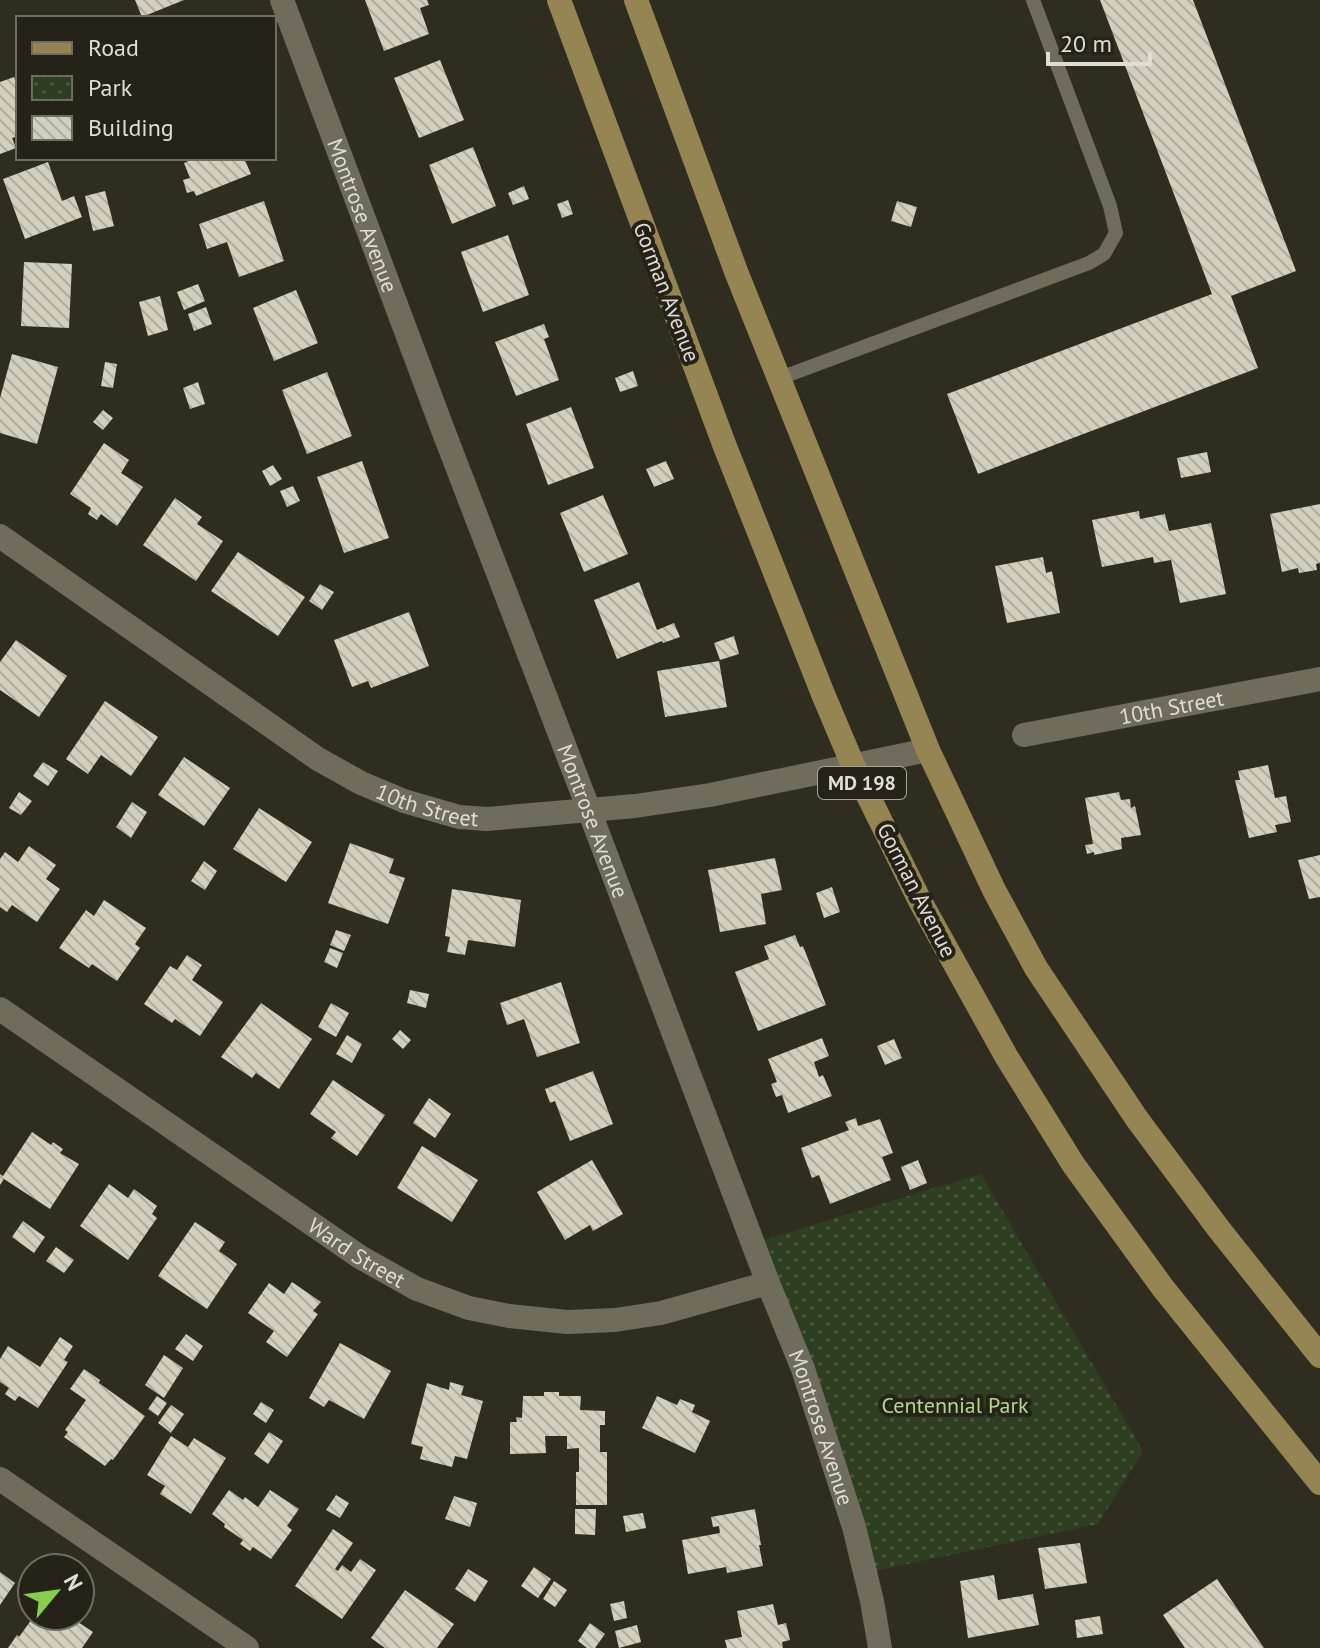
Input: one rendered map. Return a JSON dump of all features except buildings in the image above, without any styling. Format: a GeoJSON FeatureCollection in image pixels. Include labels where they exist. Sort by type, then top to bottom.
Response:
{"type":"FeatureCollection","features":[{"type":"Feature","properties":{"kind":"main road","name":"Gorman Avenue"},"geometry":{"type":"LineString","coordinates":[[559,0],[724,444],[853,765],[920,901],[1006,1056],[1073,1164],[1163,1288],[1320,1483]]}},
{"type":"Feature","properties":{"kind":"main road","name":"MD 198"},"geometry":{"type":"LineString","coordinates":[[636,0],[737,274],[928,750],[994,890],[1036,968],[1137,1119],[1218,1228],[1320,1356]]}},
{"type":"Feature","properties":{"kind":"street","name":"Montrose Avenue"},"geometry":{"type":"LineString","coordinates":[[282,0],[808,1384],[854,1527],[880,1648]]}},
{"type":"Feature","properties":{"kind":"street","name":"10th Street"},"geometry":{"type":"LineString","coordinates":[[0,536],[318,759],[361,783],[404,801],[459,817],[487,819],[710,795],[928,750]]}},
{"type":"Feature","properties":{"kind":"street","name":"10th Street"},"geometry":{"type":"LineString","coordinates":[[1024,735],[1320,679]]}},
{"type":"Feature","properties":{"kind":"street","name":"Ward Street"},"geometry":{"type":"LineString","coordinates":[[0,1009],[360,1257],[417,1289],[469,1308],[567,1322],[615,1320],[661,1313],[768,1283]]}},
{"type":"Feature","properties":{"kind":"street"},"geometry":{"type":"LineString","coordinates":[[0,1479],[247,1648]]}},
{"type":"Feature","properties":{"kind":"lane"},"geometry":{"type":"LineString","coordinates":[[780,378],[1089,263],[1104,254],[1116,233],[1110,206],[1033,0]]}},
{"type":"Feature","properties":{"kind":"green space","name":"Centennial Park"},"geometry":{"type":"Polygon","coordinates":[[[981,1174],[1143,1451],[1098,1524],[865,1573],[753,1243],[981,1174]]]}}]}
